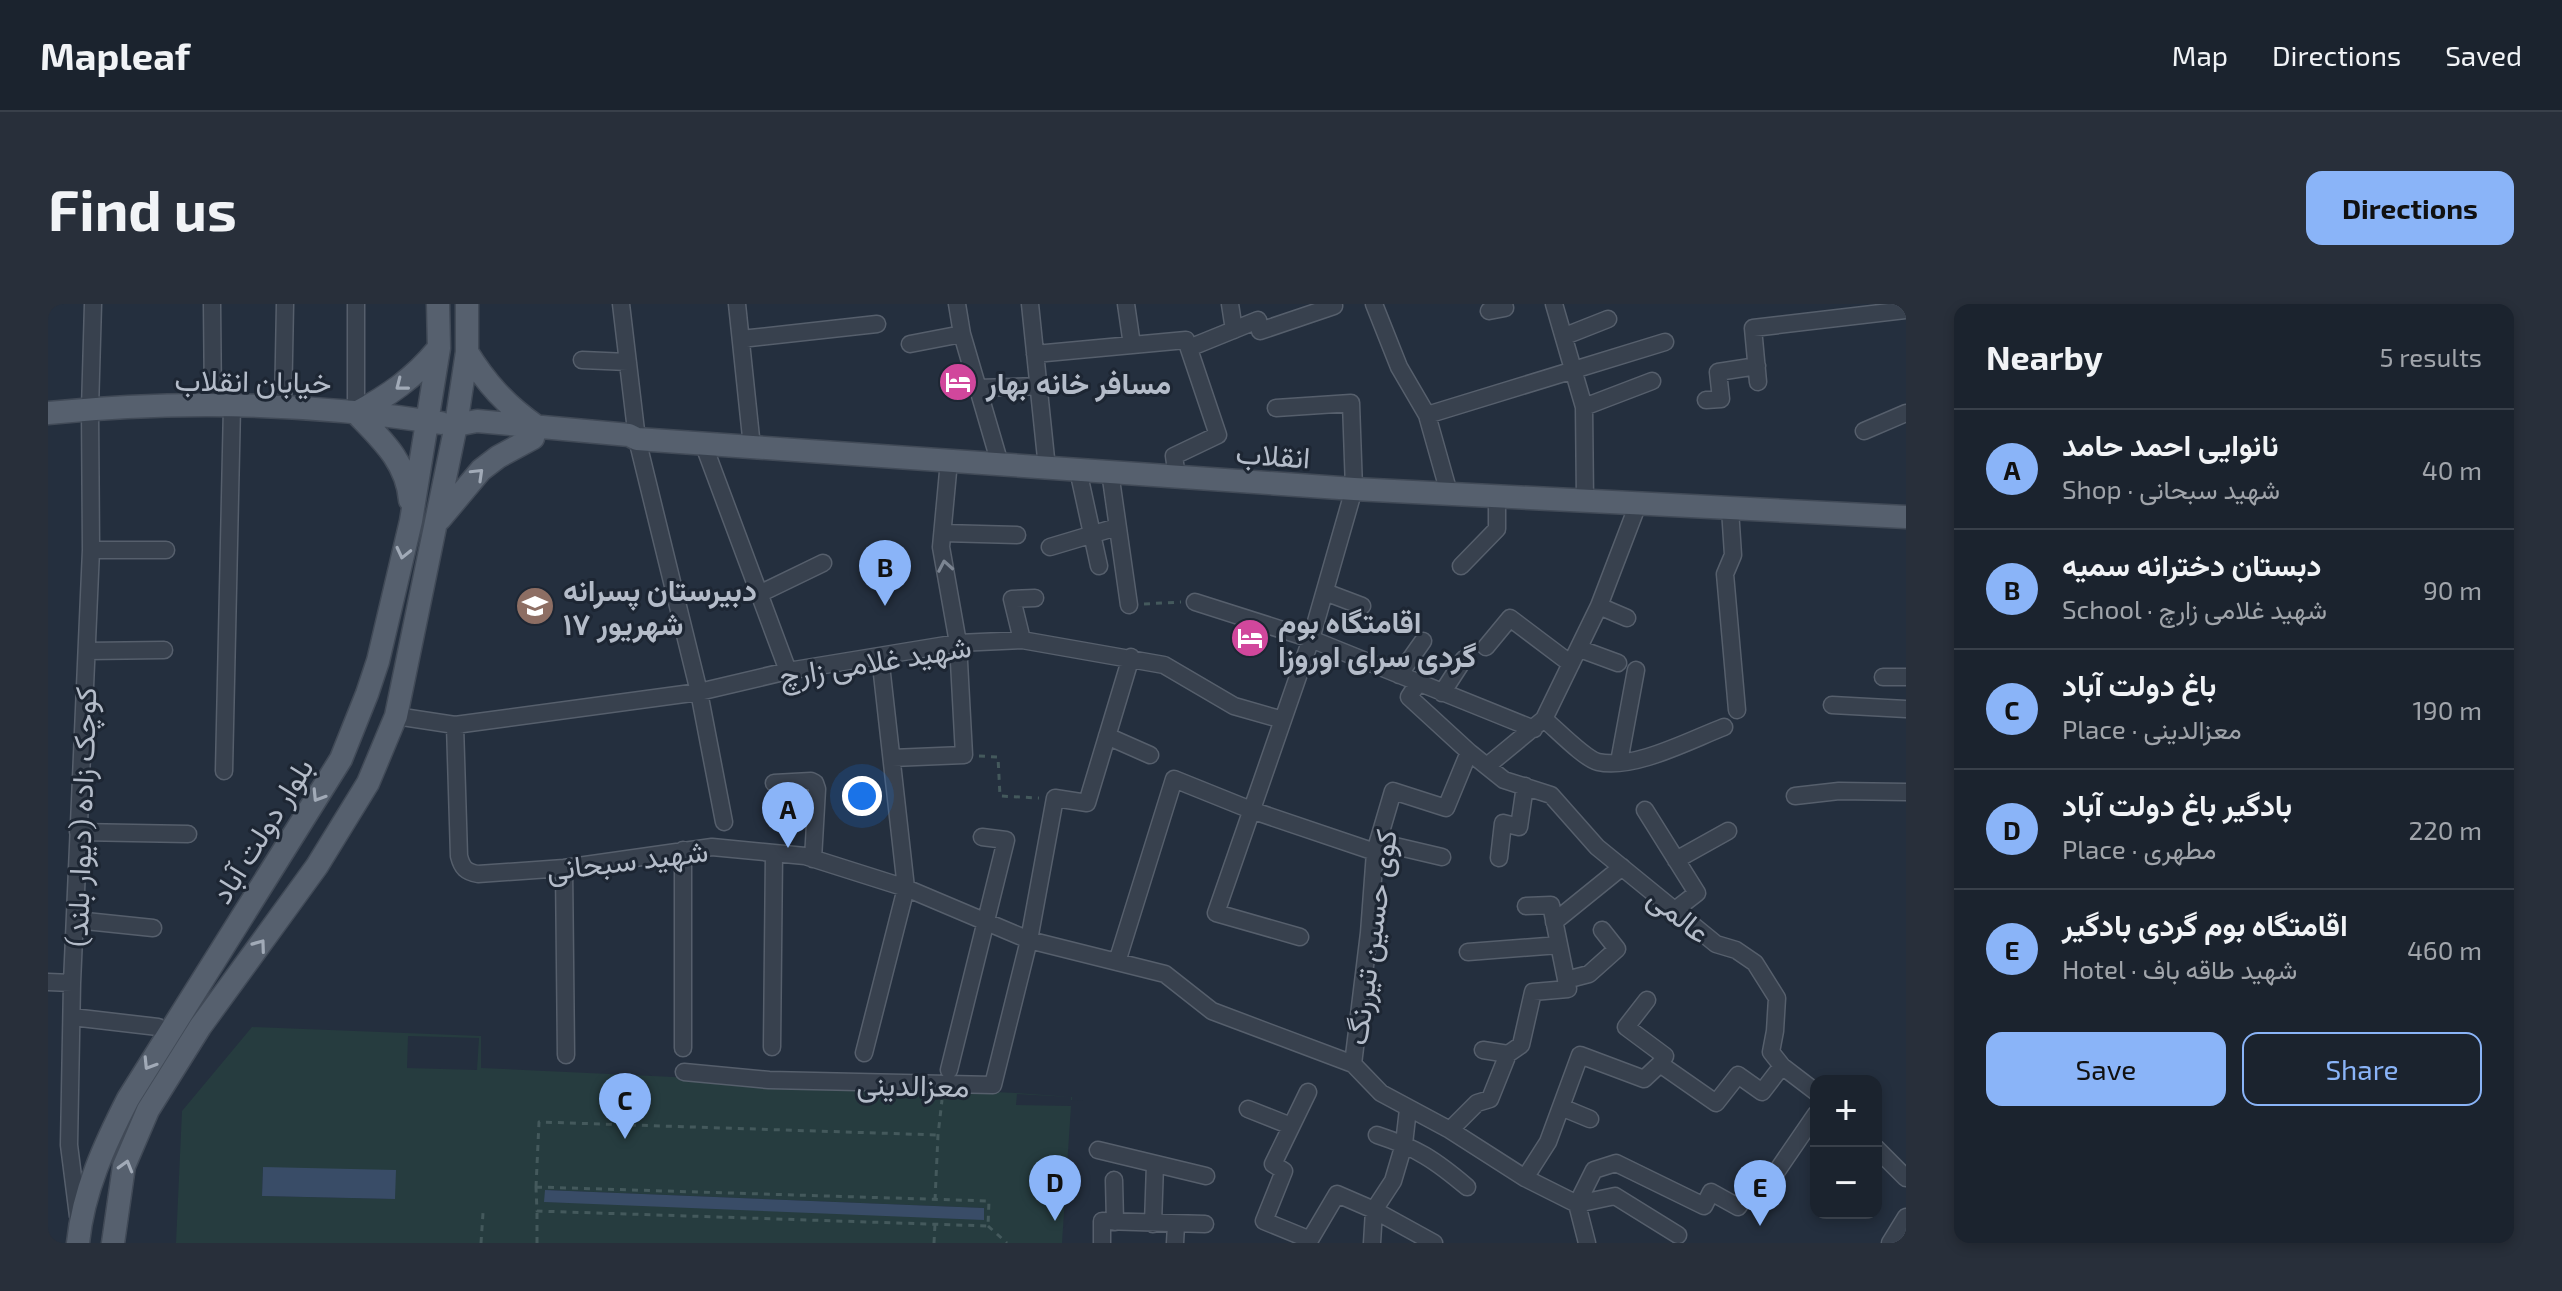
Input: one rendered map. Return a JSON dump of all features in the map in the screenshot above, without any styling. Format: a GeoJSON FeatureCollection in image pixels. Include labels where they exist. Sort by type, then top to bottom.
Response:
{"type":"FeatureCollection","features":[{"type":"Feature","properties":{"kind":"main road","name":"بلوار دولت آباد"},"geometry":{"type":"LineString","coordinates":[[79,1234],[100,1154],[128,1099],[341,759],[367,694],[378,661],[411,521],[439,348],[438,304]]}},
{"type":"Feature","properties":{"kind":"main road","name":"بلوار دولت آباد"},"geometry":{"type":"LineString","coordinates":[[113,1243],[124,1166],[148,1110],[200,1027],[317,866],[368,783],[399,707],[456,425],[467,352],[467,304]]}},
{"type":"Feature","properties":{"kind":"main road"},"geometry":{"type":"LineString","coordinates":[[411,521],[409,481],[400,464],[356,413],[386,397],[418,372],[439,348]]}},
{"type":"Feature","properties":{"kind":"main road"},"geometry":{"type":"LineString","coordinates":[[437,524],[481,470],[535,432],[483,380],[467,352]]}},
{"type":"Feature","properties":{"kind":"main road","name":"خیابان انقلاب"},"geometry":{"type":"LineString","coordinates":[[48,413],[222,406],[356,413],[456,425],[477,421],[535,432],[629,435],[637,439]]}},
{"type":"Feature","properties":{"kind":"main road","name":"انقلاب"},"geometry":{"type":"LineString","coordinates":[[637,439],[1354,489],[1906,517]]}},
{"type":"Feature","properties":{"kind":"main road"},"geometry":{"type":"LineString","coordinates":[[367,694],[378,685],[390,683],[399,690],[399,707]]}},
{"type":"Feature","properties":{"kind":"street","name":"کوچک زاده (دیوار بلند)"},"geometry":{"type":"LineString","coordinates":[[79,1234],[69,1145],[72,983],[91,550],[93,304]]}},
{"type":"Feature","properties":{"kind":"street"},"geometry":{"type":"LineString","coordinates":[[212,304],[222,406],[224,771]]}},
{"type":"Feature","properties":{"kind":"street"},"geometry":{"type":"LineString","coordinates":[[283,409],[285,304]]}},
{"type":"Feature","properties":{"kind":"street"},"geometry":{"type":"LineString","coordinates":[[356,304],[356,413]]}},
{"type":"Feature","properties":{"kind":"street"},"geometry":{"type":"LineString","coordinates":[[621,304],[637,439],[699,692],[724,822]]}},
{"type":"Feature","properties":{"kind":"street"},"geometry":{"type":"LineString","coordinates":[[737,304],[752,447]]}},
{"type":"Feature","properties":{"kind":"street"},"geometry":{"type":"LineString","coordinates":[[957,304],[962,334],[1000,464]]}},
{"type":"Feature","properties":{"kind":"street"},"geometry":{"type":"LineString","coordinates":[[1030,304],[1047,468]]}},
{"type":"Feature","properties":{"kind":"street"},"geometry":{"type":"LineString","coordinates":[[1126,304],[1132,345]]}},
{"type":"Feature","properties":{"kind":"street"},"geometry":{"type":"LineString","coordinates":[[1230,304],[1234,330]]}},
{"type":"Feature","properties":{"kind":"street"},"geometry":{"type":"LineString","coordinates":[[1374,304],[1399,367],[1427,415],[1449,493]]}},
{"type":"Feature","properties":{"kind":"street"},"geometry":{"type":"LineString","coordinates":[[1554,304],[1584,407],[1585,501]]}},
{"type":"Feature","properties":{"kind":"street"},"geometry":{"type":"LineString","coordinates":[[1189,348],[1258,320],[1260,331],[1336,305]]}},
{"type":"Feature","properties":{"kind":"street"},"geometry":{"type":"LineString","coordinates":[[1706,400],[1721,399],[1718,372],[1757,374],[1753,328],[1906,310]]}},
{"type":"Feature","properties":{"kind":"street"},"geometry":{"type":"LineString","coordinates":[[1565,336],[1608,319]]}},
{"type":"Feature","properties":{"kind":"street"},"geometry":{"type":"LineString","coordinates":[[741,339],[877,324]]}},
{"type":"Feature","properties":{"kind":"street"},"geometry":{"type":"LineString","coordinates":[[910,344],[962,334]]}},
{"type":"Feature","properties":{"kind":"street"},"geometry":{"type":"LineString","coordinates":[[1035,354],[1186,340],[1218,435],[1174,456],[1177,477]]}},
{"type":"Feature","properties":{"kind":"street"},"geometry":{"type":"LineString","coordinates":[[1427,415],[1665,342]]}},
{"type":"Feature","properties":{"kind":"street"},"geometry":{"type":"LineString","coordinates":[[582,360],[628,362]]}},
{"type":"Feature","properties":{"kind":"street"},"geometry":{"type":"LineString","coordinates":[[1584,407],[1652,381]]}},
{"type":"Feature","properties":{"kind":"street"},"geometry":{"type":"LineString","coordinates":[[978,388],[1039,386]]}},
{"type":"Feature","properties":{"kind":"street"},"geometry":{"type":"LineString","coordinates":[[1276,408],[1351,403],[1354,489],[1311,639],[1216,913],[1300,937]]}},
{"type":"Feature","properties":{"kind":"street"},"geometry":{"type":"LineString","coordinates":[[1864,431],[1906,413]]}},
{"type":"Feature","properties":{"kind":"street"},"geometry":{"type":"LineString","coordinates":[[703,443],[788,671]]}},
{"type":"Feature","properties":{"kind":"street"},"geometry":{"type":"LineString","coordinates":[[892,758],[964,755],[958,643],[941,547],[949,461]]}},
{"type":"Feature","properties":{"kind":"street"},"geometry":{"type":"LineString","coordinates":[[1078,470],[1099,566]]}},
{"type":"Feature","properties":{"kind":"street"},"geometry":{"type":"LineString","coordinates":[[1110,472],[1129,605]]}},
{"type":"Feature","properties":{"kind":"street"},"geometry":{"type":"LineString","coordinates":[[1461,566],[1497,529],[1497,496]]}},
{"type":"Feature","properties":{"kind":"street"},"geometry":{"type":"LineString","coordinates":[[1418,683],[1409,697],[1487,766],[1539,724],[1580,649],[1638,504]]}},
{"type":"Feature","properties":{"kind":"street"},"geometry":{"type":"LineString","coordinates":[[1730,509],[1733,555],[1725,574],[1737,710]]}},
{"type":"Feature","properties":{"kind":"street"},"geometry":{"type":"LineString","coordinates":[[1050,547],[1117,527]]}},
{"type":"Feature","properties":{"kind":"street"},"geometry":{"type":"LineString","coordinates":[[943,533],[1017,535]]}},
{"type":"Feature","properties":{"kind":"street"},"geometry":{"type":"LineString","coordinates":[[91,550],[166,550]]}},
{"type":"Feature","properties":{"kind":"street"},"geometry":{"type":"LineString","coordinates":[[759,594],[823,563]]}},
{"type":"Feature","properties":{"kind":"street"},"geometry":{"type":"LineString","coordinates":[[1325,592],[1362,606]]}},
{"type":"Feature","properties":{"kind":"street"},"geometry":{"type":"LineString","coordinates":[[1022,640],[1012,599],[1035,598]]}},
{"type":"Feature","properties":{"kind":"street"},"geometry":{"type":"LineString","coordinates":[[1195,602],[1311,639],[1442,693],[1539,724],[1595,762],[1645,758],[1724,727]]}},
{"type":"Feature","properties":{"kind":"street"},"geometry":{"type":"LineString","coordinates":[[1599,606],[1627,618]]}},
{"type":"Feature","properties":{"kind":"street"},"geometry":{"type":"LineString","coordinates":[[1486,647],[1510,618],[1571,664]]}},
{"type":"Feature","properties":{"kind":"street","name":"شهید غلامی زارچ"},"geometry":{"type":"LineString","coordinates":[[455,725],[699,692],[788,671],[958,643],[1022,640],[1164,665],[1234,706],[1283,720]]}},
{"type":"Feature","properties":{"kind":"street"},"geometry":{"type":"LineString","coordinates":[[1399,675],[1423,641]]}},
{"type":"Feature","properties":{"kind":"street"},"geometry":{"type":"LineString","coordinates":[[1580,649],[1618,663]]}},
{"type":"Feature","properties":{"kind":"street"},"geometry":{"type":"LineString","coordinates":[[87,651],[164,650]]}},
{"type":"Feature","properties":{"kind":"street"},"geometry":{"type":"LineString","coordinates":[[864,1053],[906,888],[880,656]]}},
{"type":"Feature","properties":{"kind":"street"},"geometry":{"type":"LineString","coordinates":[[1055,798],[1087,803],[1131,657]]}},
{"type":"Feature","properties":{"kind":"street"},"geometry":{"type":"LineString","coordinates":[[1442,693],[1464,659]]}},
{"type":"Feature","properties":{"kind":"street"},"geometry":{"type":"LineString","coordinates":[[1619,762],[1636,670]]}},
{"type":"Feature","properties":{"kind":"street"},"geometry":{"type":"LineString","coordinates":[[1883,677],[1906,677]]}},
{"type":"Feature","properties":{"kind":"street"},"geometry":{"type":"LineString","coordinates":[[1832,705],[1906,709]]}},
{"type":"Feature","properties":{"kind":"street"},"geometry":{"type":"LineString","coordinates":[[399,707],[455,725]]}},
{"type":"Feature","properties":{"kind":"street","name":"شهید سبحانی"},"geometry":{"type":"LineString","coordinates":[[455,725],[459,856],[461,866],[468,872],[478,874],[564,868],[712,847],[774,853],[813,859],[906,888],[1029,940]]}},
{"type":"Feature","properties":{"kind":"street"},"geometry":{"type":"LineString","coordinates":[[1107,736],[1150,755]]}},
{"type":"Feature","properties":{"kind":"street","name":"کوی حسین تیررنگ"},"geometry":{"type":"LineString","coordinates":[[1029,940],[1165,974],[1212,1011],[1353,1064],[1376,847],[1393,791],[1446,808],[1469,752]]}},
{"type":"Feature","properties":{"kind":"street","name":"عالمی"},"geometry":{"type":"LineString","coordinates":[[1487,766],[1504,780],[1551,795],[1597,847],[1716,944],[1736,950],[1755,963],[1777,998],[1771,1052],[1782,1066]]}},
{"type":"Feature","properties":{"kind":"street"},"geometry":{"type":"LineString","coordinates":[[1117,962],[1174,779],[1251,810],[1376,847],[1442,857]]}},
{"type":"Feature","properties":{"kind":"street"},"geometry":{"type":"LineString","coordinates":[[774,783],[815,783],[813,859]]}},
{"type":"Feature","properties":{"kind":"street"},"geometry":{"type":"LineString","coordinates":[[1499,858],[1503,823],[1519,827],[1525,786]]}},
{"type":"Feature","properties":{"kind":"street"},"geometry":{"type":"LineString","coordinates":[[1795,796],[1839,791],[1906,792]]}},
{"type":"Feature","properties":{"kind":"street","name":"معزالدینی"},"geometry":{"type":"LineString","coordinates":[[684,1072],[769,1080],[946,1078],[993,1085],[1029,940],[1055,798]]}},
{"type":"Feature","properties":{"kind":"street"},"geometry":{"type":"LineString","coordinates":[[1645,810],[1697,893],[1675,910]]}},
{"type":"Feature","properties":{"kind":"street"},"geometry":{"type":"LineString","coordinates":[[1676,860],[1728,831]]}},
{"type":"Feature","properties":{"kind":"street"},"geometry":{"type":"LineString","coordinates":[[78,832],[188,834]]}},
{"type":"Feature","properties":{"kind":"street"},"geometry":{"type":"LineString","coordinates":[[946,1078],[1006,840],[982,837]]}},
{"type":"Feature","properties":{"kind":"street"},"geometry":{"type":"LineString","coordinates":[[683,850],[683,1048]]}},
{"type":"Feature","properties":{"kind":"street"},"geometry":{"type":"LineString","coordinates":[[772,1047],[774,853]]}},
{"type":"Feature","properties":{"kind":"street"},"geometry":{"type":"LineString","coordinates":[[1554,922],[1622,867]]}},
{"type":"Feature","properties":{"kind":"street"},"geometry":{"type":"LineString","coordinates":[[564,868],[566,1055]]}},
{"type":"Feature","properties":{"kind":"street"},"geometry":{"type":"LineString","coordinates":[[1450,1130],[1477,1103],[1490,1099],[1508,1054],[1521,1045],[1533,992],[1568,989],[1551,905],[1526,906]]}},
{"type":"Feature","properties":{"kind":"street"},"geometry":{"type":"LineString","coordinates":[[76,920],[153,928]]}},
{"type":"Feature","properties":{"kind":"street"},"geometry":{"type":"LineString","coordinates":[[1566,980],[1589,974],[1617,949],[1602,930]]}},
{"type":"Feature","properties":{"kind":"street"},"geometry":{"type":"LineString","coordinates":[[1468,952],[1559,945]]}},
{"type":"Feature","properties":{"kind":"street"},"geometry":{"type":"LineString","coordinates":[[48,982],[72,983]]}},
{"type":"Feature","properties":{"kind":"street"},"geometry":{"type":"LineString","coordinates":[[1525,1178],[1548,1142],[1580,1055],[1644,1079],[1660,1064],[1665,1056],[1626,1027],[1647,1000]]}},
{"type":"Feature","properties":{"kind":"street"},"geometry":{"type":"LineString","coordinates":[[72,1017],[158,1027]]}},
{"type":"Feature","properties":{"kind":"street"},"geometry":{"type":"LineString","coordinates":[[1483,1050],[1508,1054]]}},
{"type":"Feature","properties":{"kind":"street"},"geometry":{"type":"LineString","coordinates":[[1353,1064],[1381,1093],[1450,1130],[1525,1178],[1577,1204],[1615,1196],[1678,1235]]}},
{"type":"Feature","properties":{"kind":"street"},"geometry":{"type":"LineString","coordinates":[[1660,1064],[1716,1103],[1738,1075],[1762,1092],[1782,1066],[1810,1087]]}},
{"type":"Feature","properties":{"kind":"street"},"geometry":{"type":"LineString","coordinates":[[1308,1092],[1273,1164],[1284,1171],[1264,1221],[1308,1241],[1337,1194],[1374,1210],[1434,1243]]}},
{"type":"Feature","properties":{"kind":"street"},"geometry":{"type":"LineString","coordinates":[[1561,1107],[1590,1119]]}},
{"type":"Feature","properties":{"kind":"street"},"geometry":{"type":"LineString","coordinates":[[1248,1109],[1291,1126]]}},
{"type":"Feature","properties":{"kind":"street"},"geometry":{"type":"LineString","coordinates":[[1372,1243],[1374,1210],[1393,1181],[1404,1144],[1408,1109]]}},
{"type":"Feature","properties":{"kind":"street"},"geometry":{"type":"LineString","coordinates":[[1585,1242],[1577,1204],[1594,1170],[1616,1163],[1704,1206],[1711,1192],[1738,1207],[1754,1184],[1764,1190],[1810,1123]]}},
{"type":"Feature","properties":{"kind":"street"},"geometry":{"type":"LineString","coordinates":[[1377,1135],[1434,1159],[1467,1187]]}},
{"type":"Feature","properties":{"kind":"street"},"geometry":{"type":"LineString","coordinates":[[1098,1150],[1206,1176]]}},
{"type":"Feature","properties":{"kind":"street"},"geometry":{"type":"LineString","coordinates":[[1882,1154],[1906,1178]]}},
{"type":"Feature","properties":{"kind":"street"},"geometry":{"type":"LineString","coordinates":[[1153,1224],[1155,1164]]}},
{"type":"Feature","properties":{"kind":"street"},"geometry":{"type":"LineString","coordinates":[[1102,1243],[1109,1222],[1114,1180]]}},
{"type":"Feature","properties":{"kind":"street"},"geometry":{"type":"LineString","coordinates":[[1890,1243],[1906,1217]]}},
{"type":"Feature","properties":{"kind":"street"},"geometry":{"type":"LineString","coordinates":[[1109,1222],[1205,1224]]}},
{"type":"Feature","properties":{"kind":"street"},"geometry":{"type":"LineString","coordinates":[[1175,1243],[1176,1225]]}},
{"type":"Feature","properties":{"kind":"path"},"geometry":{"type":"LineString","coordinates":[[1129,605],[1195,602]]}},
{"type":"Feature","properties":{"kind":"path"},"geometry":{"type":"LineString","coordinates":[[964,755],[998,757],[1000,796],[1055,798]]}},
{"type":"Feature","properties":{"kind":"path"},"geometry":{"type":"LineString","coordinates":[[935,1200],[938,1135],[946,1078]]}},
{"type":"Feature","properties":{"kind":"path"},"geometry":{"type":"LineString","coordinates":[[537,1243],[539,1122],[938,1135]]}},
{"type":"Feature","properties":{"kind":"path"},"geometry":{"type":"LineString","coordinates":[[536,1187],[989,1201],[988,1226]]}},
{"type":"Feature","properties":{"kind":"path"},"geometry":{"type":"LineString","coordinates":[[537,1211],[988,1226],[1007,1243]]}},
{"type":"Feature","properties":{"kind":"path"},"geometry":{"type":"LineString","coordinates":[[481,1243],[483,1213]]}},
{"type":"Feature","properties":{"kind":"path"},"geometry":{"type":"LineString","coordinates":[[934,1243],[935,1224]]}},
{"type":"Feature","properties":{"kind":"green space"},"geometry":{"type":"Polygon","coordinates":[[[252,1027],[481,1036],[481,1068],[1016,1093],[1072,1097],[1072,1100],[1084,1101],[1071,1100],[1071,1097],[1017,1094],[1016,1105],[1071,1106],[1062,1243],[176,1243],[182,1111],[252,1027]],[[408,1036],[407,1068],[477,1070],[479,1038],[408,1036]],[[263,1167],[262,1196],[395,1199],[263,1167]],[[545,1190],[545,1202],[984,1209],[545,1190]]]}},
{"type":"Feature","properties":{"kind":"water"},"geometry":{"type":"Polygon","coordinates":[[[263,1167],[396,1170],[395,1199],[262,1196],[263,1167]]]}},
{"type":"Feature","properties":{"kind":"water"},"geometry":{"type":"Polygon","coordinates":[[[545,1190],[984,1208],[984,1220],[544,1202],[545,1190]]]}},
{"type":"Feature","properties":{"kind":"place","name":"مسافر خانه بهار"},"geometry":{"type":"Point","coordinates":[958,382]}},
{"type":"Feature","properties":{"kind":"place","name":"دبیرستان پسرانه ۱۷ شهریور"},"geometry":{"type":"Point","coordinates":[535,606]}},
{"type":"Feature","properties":{"kind":"place","name":"دبستان دخترانه سمیه"},"geometry":{"type":"Point","coordinates":[885,606]}},
{"type":"Feature","properties":{"kind":"place","name":"اقامتگاه بوم گردی سرای اوروزا"},"geometry":{"type":"Point","coordinates":[1250,638]}},
{"type":"Feature","properties":{"kind":"place","name":"نانوایی احمد حامد"},"geometry":{"type":"Point","coordinates":[788,848]}},
{"type":"Feature","properties":{"kind":"place","name":"باغ دولت آباد"},"geometry":{"type":"Point","coordinates":[625,1139]}},
{"type":"Feature","properties":{"kind":"place","name":"بادگیر باغ دولت آباد"},"geometry":{"type":"Point","coordinates":[1055,1221]}},
{"type":"Feature","properties":{"kind":"place","name":"اقامتگاه بوم گردی بادگیر"},"geometry":{"type":"Point","coordinates":[1760,1226]}}]}
